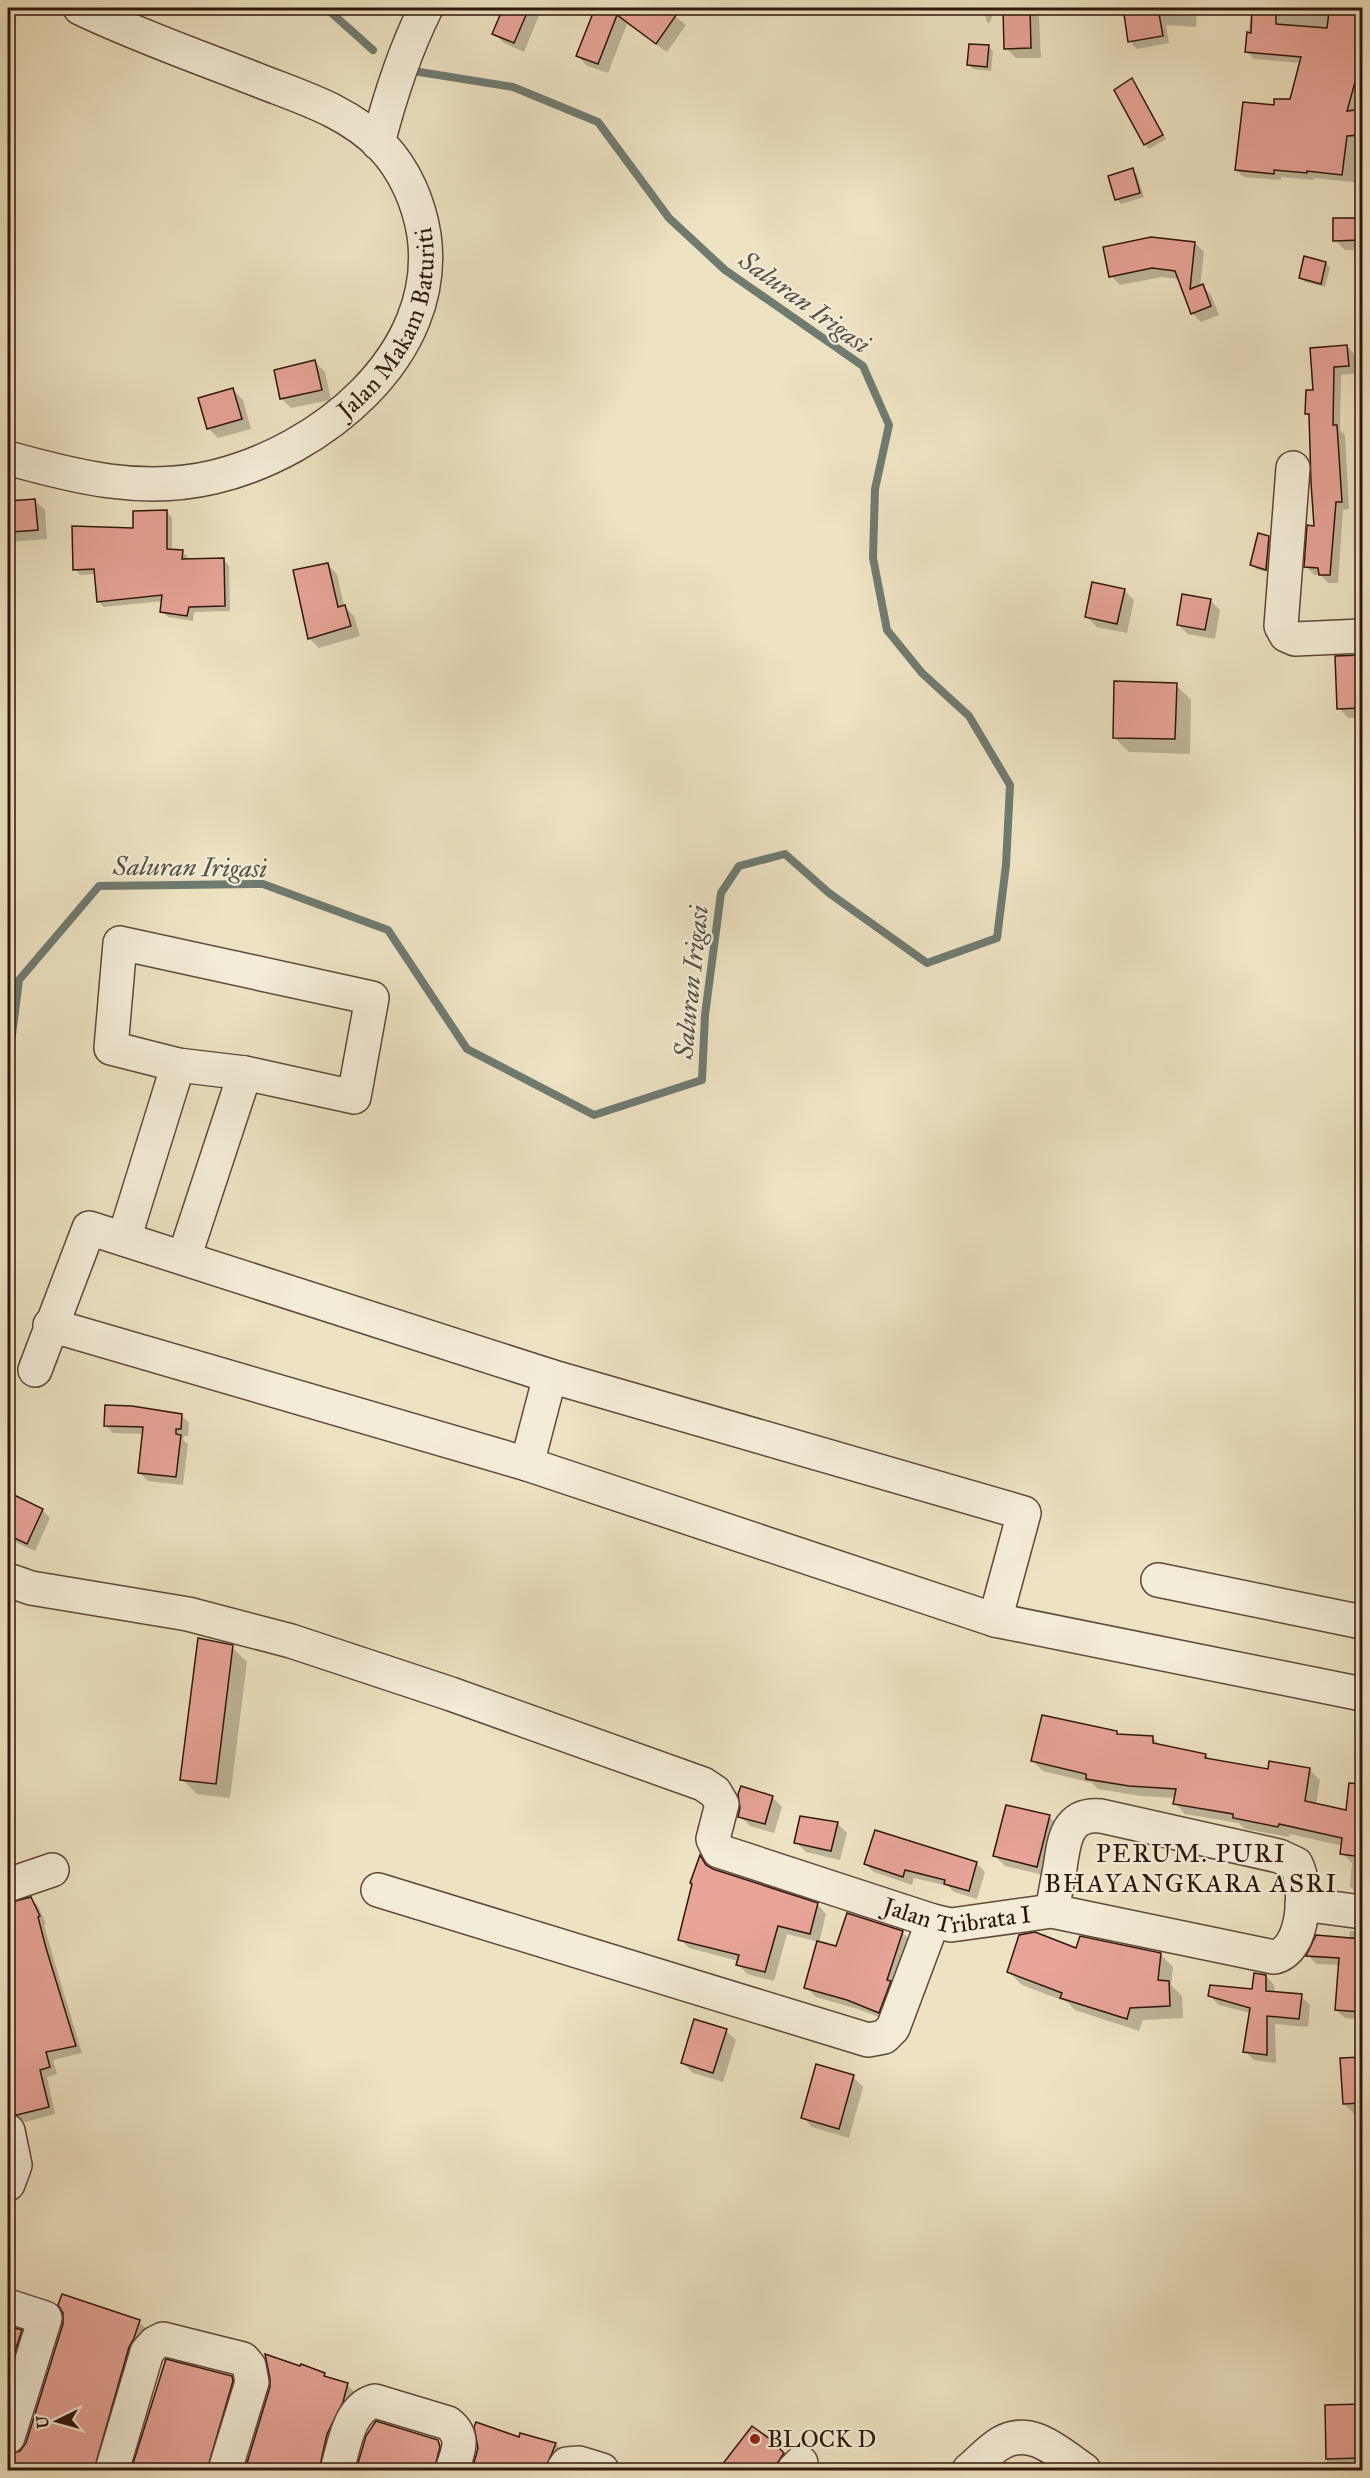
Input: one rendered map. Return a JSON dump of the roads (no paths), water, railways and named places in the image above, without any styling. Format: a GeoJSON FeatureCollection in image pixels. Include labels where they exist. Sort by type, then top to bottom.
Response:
{"type":"FeatureCollection","features":[{"type":"Feature","properties":{"kind":"street","name":"Jalan Makam Baturiti"},"geometry":{"type":"LineString","coordinates":[[8,458],[97,481],[126,484],[184,483],[240,470],[267,459],[318,432],[362,394],[398,349],[409,330],[423,290],[425,246],[416,204],[397,165],[378,143],[351,120],[332,109],[119,26],[80,8]]}},
{"type":"Feature","properties":{"kind":"street"},"geometry":{"type":"LineString","coordinates":[[378,143],[399,69],[426,8]]}},
{"type":"Feature","properties":{"kind":"street"},"geometry":{"type":"LineString","coordinates":[[1293,468],[1281,626],[1286,635],[1295,639],[1362,636]]}},
{"type":"Feature","properties":{"kind":"street"},"geometry":{"type":"LineString","coordinates":[[120,944],[372,998],[354,1097],[245,1073],[178,1065],[111,1048],[120,944]]}},
{"type":"Feature","properties":{"kind":"street"},"geometry":{"type":"LineString","coordinates":[[124,1239],[178,1065]]}},
{"type":"Feature","properties":{"kind":"street"},"geometry":{"type":"LineString","coordinates":[[184,1258],[245,1073]]}},
{"type":"Feature","properties":{"kind":"street"},"geometry":{"type":"LineString","coordinates":[[35,1370],[50,1325],[89,1228],[550,1376],[1024,1513],[995,1620]]}},
{"type":"Feature","properties":{"kind":"street"},"geometry":{"type":"LineString","coordinates":[[50,1325],[527,1464],[995,1620],[1362,1694]]}},
{"type":"Feature","properties":{"kind":"street"},"geometry":{"type":"LineString","coordinates":[[527,1464],[550,1376]]}},
{"type":"Feature","properties":{"kind":"street","name":"Jalan Tribrata I"},"geometry":{"type":"LineString","coordinates":[[8,1580],[32,1588],[208,1618],[291,1641],[451,1694],[703,1784],[715,1792],[720,1799],[722,1808],[713,1839],[719,1851],[933,1921],[951,1925],[1052,1911],[1269,1958],[1282,1955],[1292,1946],[1296,1938],[1302,1904],[1299,1869],[1288,1859],[1096,1815],[1076,1822],[1066,1836],[1052,1911]]}},
{"type":"Feature","properties":{"kind":"street"},"geometry":{"type":"LineString","coordinates":[[1158,1580],[1362,1622]]}},
{"type":"Feature","properties":{"kind":"street"},"geometry":{"type":"LineString","coordinates":[[8,1885],[52,1870]]}},
{"type":"Feature","properties":{"kind":"street"},"geometry":{"type":"LineString","coordinates":[[378,1890],[868,2040],[884,2037],[893,2028],[933,1921]]}},
{"type":"Feature","properties":{"kind":"street"},"geometry":{"type":"LineString","coordinates":[[1302,1904],[1362,1912]]}},
{"type":"Feature","properties":{"kind":"street"},"geometry":{"type":"LineString","coordinates":[[8,2132],[15,2165],[8,2184]]}},
{"type":"Feature","properties":{"kind":"street"},"geometry":{"type":"LineString","coordinates":[[8,2306],[47,2311],[9,2425]]}},
{"type":"Feature","properties":{"kind":"street"},"geometry":{"type":"LineString","coordinates":[[111,2470],[147,2352],[155,2343],[163,2339],[243,2360],[249,2366],[252,2382],[225,2470]]}},
{"type":"Feature","properties":{"kind":"street"},"geometry":{"type":"LineString","coordinates":[[337,2470],[354,2416],[366,2403],[375,2401],[448,2423],[456,2429],[460,2438],[460,2446],[453,2470]]}},
{"type":"Feature","properties":{"kind":"street"},"geometry":{"type":"LineString","coordinates":[[969,2470],[999,2444],[1011,2438],[1025,2437],[1038,2439],[1084,2470]]}},
{"type":"Feature","properties":{"kind":"street"},"geometry":{"type":"LineString","coordinates":[[563,2470],[567,2464],[579,2463],[602,2470]]}},
{"type":"Feature","properties":{"kind":"waterway","name":"Saluran Irigasi"},"geometry":{"type":"LineString","coordinates":[[326,8],[373,50]]}},
{"type":"Feature","properties":{"kind":"waterway","name":"Saluran Irigasi"},"geometry":{"type":"LineString","coordinates":[[8,1066],[19,980],[99,886],[263,884],[388,930],[467,1049],[594,1115],[702,1080],[705,1015],[721,893],[739,866],[785,854],[829,893],[927,963],[997,938],[1006,865],[1010,785],[969,716],[922,673],[887,630],[873,558],[875,489],[889,425],[863,366],[725,270],[669,218],[598,122],[513,87],[407,70]]}},
{"type":"Feature","properties":{"kind":"place","name":"BLOCK D"},"geometry":{"type":"Point","coordinates":[755,2439]}},
{"type":"Feature","properties":{"kind":"district","name":"PERUM. PURI BHAYANGKARA ASRI"},"geometry":{"type":"Point","coordinates":[1191,1868]}}]}
